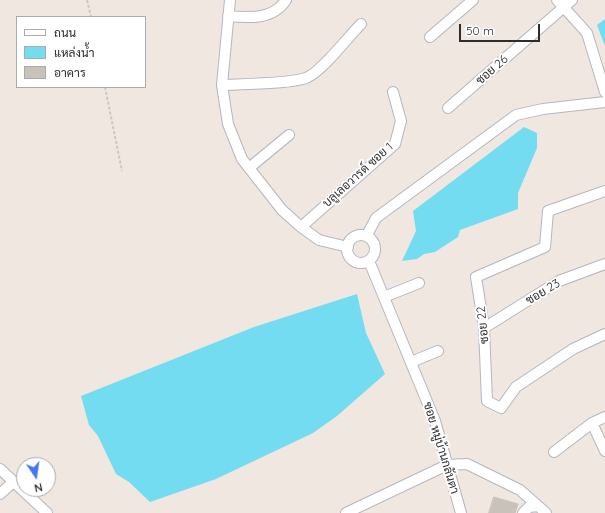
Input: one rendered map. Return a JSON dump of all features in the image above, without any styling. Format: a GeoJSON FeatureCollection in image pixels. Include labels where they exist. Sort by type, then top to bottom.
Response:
{"type":"FeatureCollection","features":[{"type":"Feature","properties":{"kind":"street"},"geometry":{"type":"LineString","coordinates":[[230,0],[222,85],[228,124],[242,159],[282,210],[301,227],[319,240],[348,247]]}},
{"type":"Feature","properties":{"kind":"street"},"geometry":{"type":"LineString","coordinates":[[228,16],[246,17],[267,15],[281,7],[286,0]]}},
{"type":"Feature","properties":{"kind":"street"},"geometry":{"type":"LineString","coordinates":[[430,37],[473,0]]}},
{"type":"Feature","properties":{"kind":"street","name":"ซอย 26"},"geometry":{"type":"LineString","coordinates":[[448,108],[561,4],[572,0]]}},
{"type":"Feature","properties":{"kind":"street"},"geometry":{"type":"LineString","coordinates":[[561,4],[587,33],[605,92]]}},
{"type":"Feature","properties":{"kind":"street"},"geometry":{"type":"LineString","coordinates":[[222,85],[294,80],[308,77],[317,70],[361,24]]}},
{"type":"Feature","properties":{"kind":"street","name":"บลูเลอวารด์ ซอย 1"},"geometry":{"type":"LineString","coordinates":[[301,227],[395,144],[401,121],[393,92]]}},
{"type":"Feature","properties":{"kind":"street"},"geometry":{"type":"LineString","coordinates":[[367,235],[376,218],[516,115],[543,109],[605,102]]}},
{"type":"Feature","properties":{"kind":"street"},"geometry":{"type":"LineString","coordinates":[[248,168],[290,135]]}},
{"type":"Feature","properties":{"kind":"street","name":"ซอย 22"},"geometry":{"type":"LineString","coordinates":[[605,191],[548,211],[545,247],[476,277],[484,328],[488,401],[501,408],[516,387],[573,349],[605,334]]}},
{"type":"Feature","properties":{"kind":"street"},"geometry":{"type":"LineString","coordinates":[[357,235],[367,235],[372,239],[376,247],[374,255],[369,261],[359,263],[351,258],[348,247],[348,242],[357,235]]}},
{"type":"Feature","properties":{"kind":"street","name":"ซอย หมู่บ้านกลันตา"},"geometry":{"type":"LineString","coordinates":[[369,261],[435,421],[461,513]]}},
{"type":"Feature","properties":{"kind":"street","name":"ซอย 23"},"geometry":{"type":"LineString","coordinates":[[484,328],[559,281],[605,264]]}},
{"type":"Feature","properties":{"kind":"street"},"geometry":{"type":"LineString","coordinates":[[384,297],[419,283]]}},
{"type":"Feature","properties":{"kind":"street"},"geometry":{"type":"LineString","coordinates":[[411,362],[438,351]]}},
{"type":"Feature","properties":{"kind":"street"},"geometry":{"type":"LineString","coordinates":[[554,452],[592,423],[605,417]]}},
{"type":"Feature","properties":{"kind":"street"},"geometry":{"type":"LineString","coordinates":[[592,423],[605,450]]}},
{"type":"Feature","properties":{"kind":"street"},"geometry":{"type":"LineString","coordinates":[[346,513],[447,465],[467,464],[520,490],[546,513]]}},
{"type":"Feature","properties":{"kind":"street"},"geometry":{"type":"LineString","coordinates":[[0,469],[47,513]]}},
{"type":"Feature","properties":{"kind":"street"},"geometry":{"type":"LineString","coordinates":[[0,494],[13,482]]}},
{"type":"Feature","properties":{"kind":"street"},"geometry":{"type":"LineString","coordinates":[[522,513],[529,507],[538,506]]}},
{"type":"Feature","properties":{"kind":"path"},"geometry":{"type":"LineString","coordinates":[[87,0],[91,16]]}},
{"type":"Feature","properties":{"kind":"path"},"geometry":{"type":"LineString","coordinates":[[105,88],[122,171]]}},
{"type":"Feature","properties":{"kind":"water"},"geometry":{"type":"Polygon","coordinates":[[[605,19],[605,46],[597,25],[605,19]]]}},
{"type":"Feature","properties":{"kind":"water"},"geometry":{"type":"Polygon","coordinates":[[[524,127],[537,133],[537,148],[518,193],[518,209],[460,230],[458,237],[435,252],[424,254],[417,259],[402,261],[416,231],[413,211],[524,127]]]}},
{"type":"Feature","properties":{"kind":"water"},"geometry":{"type":"Polygon","coordinates":[[[357,294],[366,333],[385,374],[337,416],[313,433],[216,479],[150,502],[129,482],[116,474],[98,436],[89,425],[81,396],[254,327],[357,294]]]}},
{"type":"Feature","properties":{"kind":"building"},"geometry":{"type":"Polygon","coordinates":[[[494,497],[518,504],[515,513],[489,513],[494,497]]]}}]}
